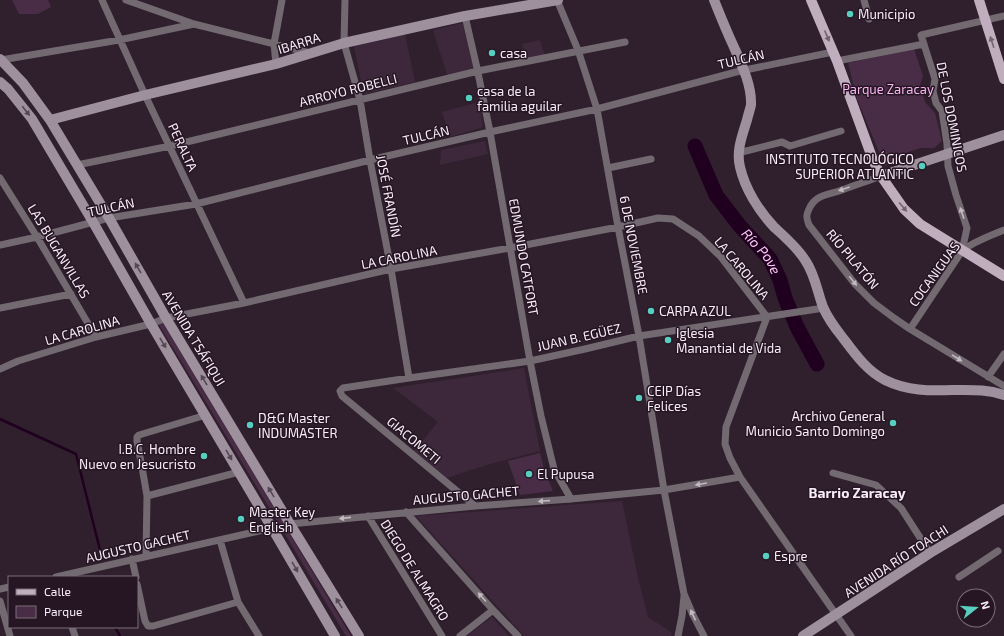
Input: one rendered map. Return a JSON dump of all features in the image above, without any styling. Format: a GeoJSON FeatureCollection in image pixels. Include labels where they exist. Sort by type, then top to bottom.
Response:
{"type":"FeatureCollection","features":[{"type":"Feature","properties":{"kind":"main road","name":"IBARRA"},"geometry":{"type":"LineString","coordinates":[[50,120],[145,95],[276,64],[344,43],[464,16],[557,0]]}},
{"type":"Feature","properties":{"kind":"main road"},"geometry":{"type":"LineString","coordinates":[[714,0],[744,70],[749,89],[751,105],[738,153],[742,175],[765,216],[797,249],[810,266],[814,275],[819,296],[835,328],[862,362],[887,381],[912,389],[981,390],[991,391],[1004,396]]}},
{"type":"Feature","properties":{"kind":"main road"},"geometry":{"type":"LineString","coordinates":[[811,0],[836,56],[873,160],[881,176],[904,209],[920,224],[1004,276]]}},
{"type":"Feature","properties":{"kind":"main road"},"geometry":{"type":"LineString","coordinates":[[979,0],[1004,79]]}},
{"type":"Feature","properties":{"kind":"main road","name":"AVENIDA TSÁFIQUI"},"geometry":{"type":"LineString","coordinates":[[0,59],[23,83],[50,120],[78,165],[166,318],[359,636]]}},
{"type":"Feature","properties":{"kind":"main road"},"geometry":{"type":"LineString","coordinates":[[0,82],[8,89],[32,119],[335,636]]}},
{"type":"Feature","properties":{"kind":"main road"},"geometry":{"type":"LineString","coordinates":[[881,176],[1004,135]]}},
{"type":"Feature","properties":{"kind":"main road","name":"AVENIDA RÍO TOACHI"},"geometry":{"type":"LineString","coordinates":[[803,636],[930,553],[1004,509]]}},
{"type":"Feature","properties":{"kind":"street","name":"PERALTA"},"geometry":{"type":"LineString","coordinates":[[102,0],[119,40],[244,303]]}},
{"type":"Feature","properties":{"kind":"street"},"geometry":{"type":"LineString","coordinates":[[126,0],[194,24],[310,53]]}},
{"type":"Feature","properties":{"kind":"street"},"geometry":{"type":"LineString","coordinates":[[276,64],[274,44],[282,0]]}},
{"type":"Feature","properties":{"kind":"street","name":"JOSÉ FRANDÍN"},"geometry":{"type":"LineString","coordinates":[[345,0],[344,43],[360,100],[409,378]]}},
{"type":"Feature","properties":{"kind":"street","name":"6 DE NOVIEMBRE"},"geometry":{"type":"LineString","coordinates":[[557,0],[578,50],[597,109],[639,336],[664,490],[684,594],[704,636]]}},
{"type":"Feature","properties":{"kind":"street"},"geometry":{"type":"LineString","coordinates":[[864,0],[869,19]]}},
{"type":"Feature","properties":{"kind":"street","name":"EDMUNDO CATFORT"},"geometry":{"type":"LineString","coordinates":[[464,16],[478,71],[490,132],[541,416],[554,469],[571,499]]}},
{"type":"Feature","properties":{"kind":"street"},"geometry":{"type":"LineString","coordinates":[[986,21],[1004,16]]}},
{"type":"Feature","properties":{"kind":"street","name":"DE LOS DOMINICOS"},"geometry":{"type":"LineString","coordinates":[[962,251],[967,228],[948,166],[948,154],[942,111],[936,102],[933,91],[935,78],[921,34],[986,21]]}},
{"type":"Feature","properties":{"kind":"street"},"geometry":{"type":"LineString","coordinates":[[0,59],[119,40],[194,24]]}},
{"type":"Feature","properties":{"kind":"street","name":"ARROYO ROBELLI"},"geometry":{"type":"LineString","coordinates":[[78,165],[170,146],[478,71],[578,50],[625,42]]}},
{"type":"Feature","properties":{"kind":"street","name":"TULCÁN"},"geometry":{"type":"LineString","coordinates":[[0,245],[38,237],[109,218],[196,204],[370,160],[597,109],[744,70],[924,44]]}},
{"type":"Feature","properties":{"kind":"street"},"geometry":{"type":"LineString","coordinates":[[738,153],[782,142],[790,146],[842,131]]}},
{"type":"Feature","properties":{"kind":"street"},"geometry":{"type":"LineString","coordinates":[[608,168],[651,159]]}},
{"type":"Feature","properties":{"kind":"street","name":"RÍO PILATÓN"},"geometry":{"type":"LineString","coordinates":[[881,176],[840,191],[822,195],[814,201],[809,209],[806,217],[809,225],[855,284],[874,303],[910,329],[1004,386]]}},
{"type":"Feature","properties":{"kind":"street","name":"LAS BUGANVILLAS"},"geometry":{"type":"LineString","coordinates":[[0,179],[38,237],[96,336]]}},
{"type":"Feature","properties":{"kind":"street","name":"LA CAROLINA"},"geometry":{"type":"LineString","coordinates":[[0,370],[18,361],[96,336],[151,324],[166,318],[244,303],[391,270],[658,218],[672,219],[699,236],[721,257],[767,317]]}},
{"type":"Feature","properties":{"kind":"street","name":"COCANIGUAS"},"geometry":{"type":"LineString","coordinates":[[910,329],[962,251],[980,240],[1004,230]]}},
{"type":"Feature","properties":{"kind":"street"},"geometry":{"type":"LineString","coordinates":[[0,308],[71,294]]}},
{"type":"Feature","properties":{"kind":"street","name":"JUAN B. EGÜEZ"},"geometry":{"type":"LineString","coordinates":[[340,391],[343,388],[530,361],[639,336],[824,308]]}},
{"type":"Feature","properties":{"kind":"street"},"geometry":{"type":"LineString","coordinates":[[767,317],[726,427],[725,444],[730,458],[740,477],[851,636]]}},
{"type":"Feature","properties":{"kind":"street"},"geometry":{"type":"LineString","coordinates":[[988,377],[1004,354]]}},
{"type":"Feature","properties":{"kind":"street","name":"GIACOMETI"},"geometry":{"type":"LineString","coordinates":[[340,391],[342,396],[475,506]]}},
{"type":"Feature","properties":{"kind":"street"},"geometry":{"type":"LineString","coordinates":[[146,556],[146,496],[137,437],[140,434],[206,415]]}},
{"type":"Feature","properties":{"kind":"street"},"geometry":{"type":"LineString","coordinates":[[146,496],[239,472]]}},
{"type":"Feature","properties":{"kind":"street"},"geometry":{"type":"LineString","coordinates":[[833,473],[876,485],[901,508],[930,553]]}},
{"type":"Feature","properties":{"kind":"street","name":"AUGUSTO GACHET"},"geometry":{"type":"LineString","coordinates":[[290,524],[406,512],[664,490],[740,477]]}},
{"type":"Feature","properties":{"kind":"street"},"geometry":{"type":"LineString","coordinates":[[406,512],[518,636]]}},
{"type":"Feature","properties":{"kind":"street","name":"DIEGO DE ALMAGRO"},"geometry":{"type":"LineString","coordinates":[[368,516],[442,636]]}},
{"type":"Feature","properties":{"kind":"street","name":"AUGUSTO GACHET"},"geometry":{"type":"LineString","coordinates":[[62,576],[272,528]]}},
{"type":"Feature","properties":{"kind":"street"},"geometry":{"type":"LineString","coordinates":[[220,540],[238,602],[259,636]]}},
{"type":"Feature","properties":{"kind":"street"},"geometry":{"type":"LineString","coordinates":[[958,577],[998,551]]}},
{"type":"Feature","properties":{"kind":"street"},"geometry":{"type":"LineString","coordinates":[[132,560],[136,576]]}},
{"type":"Feature","properties":{"kind":"street"},"geometry":{"type":"LineString","coordinates":[[138,589],[145,621],[148,626],[153,626],[238,602]]}},
{"type":"Feature","properties":{"kind":"street","name":"6 DE NOVIEMBRE"},"geometry":{"type":"LineString","coordinates":[[678,636],[684,594]]}},
{"type":"Feature","properties":{"kind":"street"},"geometry":{"type":"LineString","coordinates":[[0,601],[10,636]]}},
{"type":"Feature","properties":{"kind":"street"},"geometry":{"type":"LineString","coordinates":[[460,636],[493,610]]}},
{"type":"Feature","properties":{"kind":"shaded area"},"geometry":{"type":"Polygon","coordinates":[[[463,23],[477,68],[448,78],[433,30],[463,23]]]}},
{"type":"Feature","properties":{"kind":"shaded area"},"geometry":{"type":"Polygon","coordinates":[[[405,34],[415,82],[364,94],[353,43],[405,34]]]}},
{"type":"Feature","properties":{"kind":"shaded area"},"geometry":{"type":"Polygon","coordinates":[[[540,40],[545,56],[526,59],[522,44],[540,40]]]}},
{"type":"Feature","properties":{"kind":"shaded area"},"geometry":{"type":"Polygon","coordinates":[[[479,102],[483,127],[450,137],[442,112],[479,102]]]}},
{"type":"Feature","properties":{"kind":"shaded area"},"geometry":{"type":"Polygon","coordinates":[[[485,141],[488,154],[440,165],[441,150],[485,141]]]}},
{"type":"Feature","properties":{"kind":"shaded area"},"geometry":{"type":"Polygon","coordinates":[[[524,368],[540,451],[493,463],[447,478],[414,451],[438,422],[393,388],[524,368]]]}},
{"type":"Feature","properties":{"kind":"shaded area"},"geometry":{"type":"Polygon","coordinates":[[[622,501],[648,617],[672,633],[671,636],[524,636],[416,516],[622,501]]]}},
{"type":"Feature","properties":{"kind":"shaded area"},"geometry":{"type":"Polygon","coordinates":[[[492,617],[509,636],[467,636],[492,617]]]}},
{"type":"Feature","properties":{"kind":"green space"},"geometry":{"type":"Polygon","coordinates":[[[12,0],[48,0],[51,7],[38,14],[19,14],[12,0]]]}},
{"type":"Feature","properties":{"kind":"green space","name":"Parque Zaracay"},"geometry":{"type":"Polygon","coordinates":[[[914,49],[923,76],[920,85],[925,102],[935,113],[942,141],[934,148],[921,148],[908,152],[897,161],[885,166],[857,99],[848,63],[914,49]]]}},
{"type":"Feature","properties":{"kind":"green space"},"geometry":{"type":"Polygon","coordinates":[[[163,323],[351,636],[346,636],[159,325],[163,323]]]}},
{"type":"Feature","properties":{"kind":"green space","name":"El Pupusa"},"geometry":{"type":"Polygon","coordinates":[[[540,453],[544,469],[553,491],[520,495],[508,461],[540,453]]]}},
{"type":"Feature","properties":{"kind":"waterway","name":"Río Pove"},"geometry":{"type":"LineString","coordinates":[[695,146],[716,195],[739,225],[770,259],[780,280],[785,298],[797,327],[817,364]]}},
{"type":"Feature","properties":{"kind":"waterway"},"geometry":{"type":"LineString","coordinates":[[0,419],[76,454],[100,550]]}},
{"type":"Feature","properties":{"kind":"waterway"},"geometry":{"type":"LineString","coordinates":[[116,628],[120,636]]}},
{"type":"Feature","properties":{"kind":"place","name":"Municipio"},"geometry":{"type":"Point","coordinates":[850,14]}},
{"type":"Feature","properties":{"kind":"place","name":"casa"},"geometry":{"type":"Point","coordinates":[492,53]}},
{"type":"Feature","properties":{"kind":"place","name":"casa de la familia aguilar"},"geometry":{"type":"Point","coordinates":[469,98]}},
{"type":"Feature","properties":{"kind":"place","name":"INSTITUTO TECNOLÓGICO SUPERIOR ATLANTIC"},"geometry":{"type":"Point","coordinates":[922,166]}},
{"type":"Feature","properties":{"kind":"place","name":"CARPA AZUL"},"geometry":{"type":"Point","coordinates":[651,311]}},
{"type":"Feature","properties":{"kind":"place","name":"Iglesia Manantial de Vida"},"geometry":{"type":"Point","coordinates":[668,340]}},
{"type":"Feature","properties":{"kind":"place","name":"CEIP Días Felices"},"geometry":{"type":"Point","coordinates":[639,398]}},
{"type":"Feature","properties":{"kind":"place","name":"Archivo General Municio Santo Domingo"},"geometry":{"type":"Point","coordinates":[893,423]}},
{"type":"Feature","properties":{"kind":"place","name":"D&G Master INDUMASTER"},"geometry":{"type":"Point","coordinates":[250,425]}},
{"type":"Feature","properties":{"kind":"place","name":"I.B.C. Hombre Nuevo en Jesucristo"},"geometry":{"type":"Point","coordinates":[204,456]}},
{"type":"Feature","properties":{"kind":"place","name":"El Pupusa"},"geometry":{"type":"Point","coordinates":[529,474]}},
{"type":"Feature","properties":{"kind":"place","name":"Master Key English"},"geometry":{"type":"Point","coordinates":[241,519]}},
{"type":"Feature","properties":{"kind":"place","name":"Espre"},"geometry":{"type":"Point","coordinates":[766,556]}},
{"type":"Feature","properties":{"kind":"district","name":"Barrio Zaracay"},"geometry":{"type":"Point","coordinates":[857,493]}}]}
